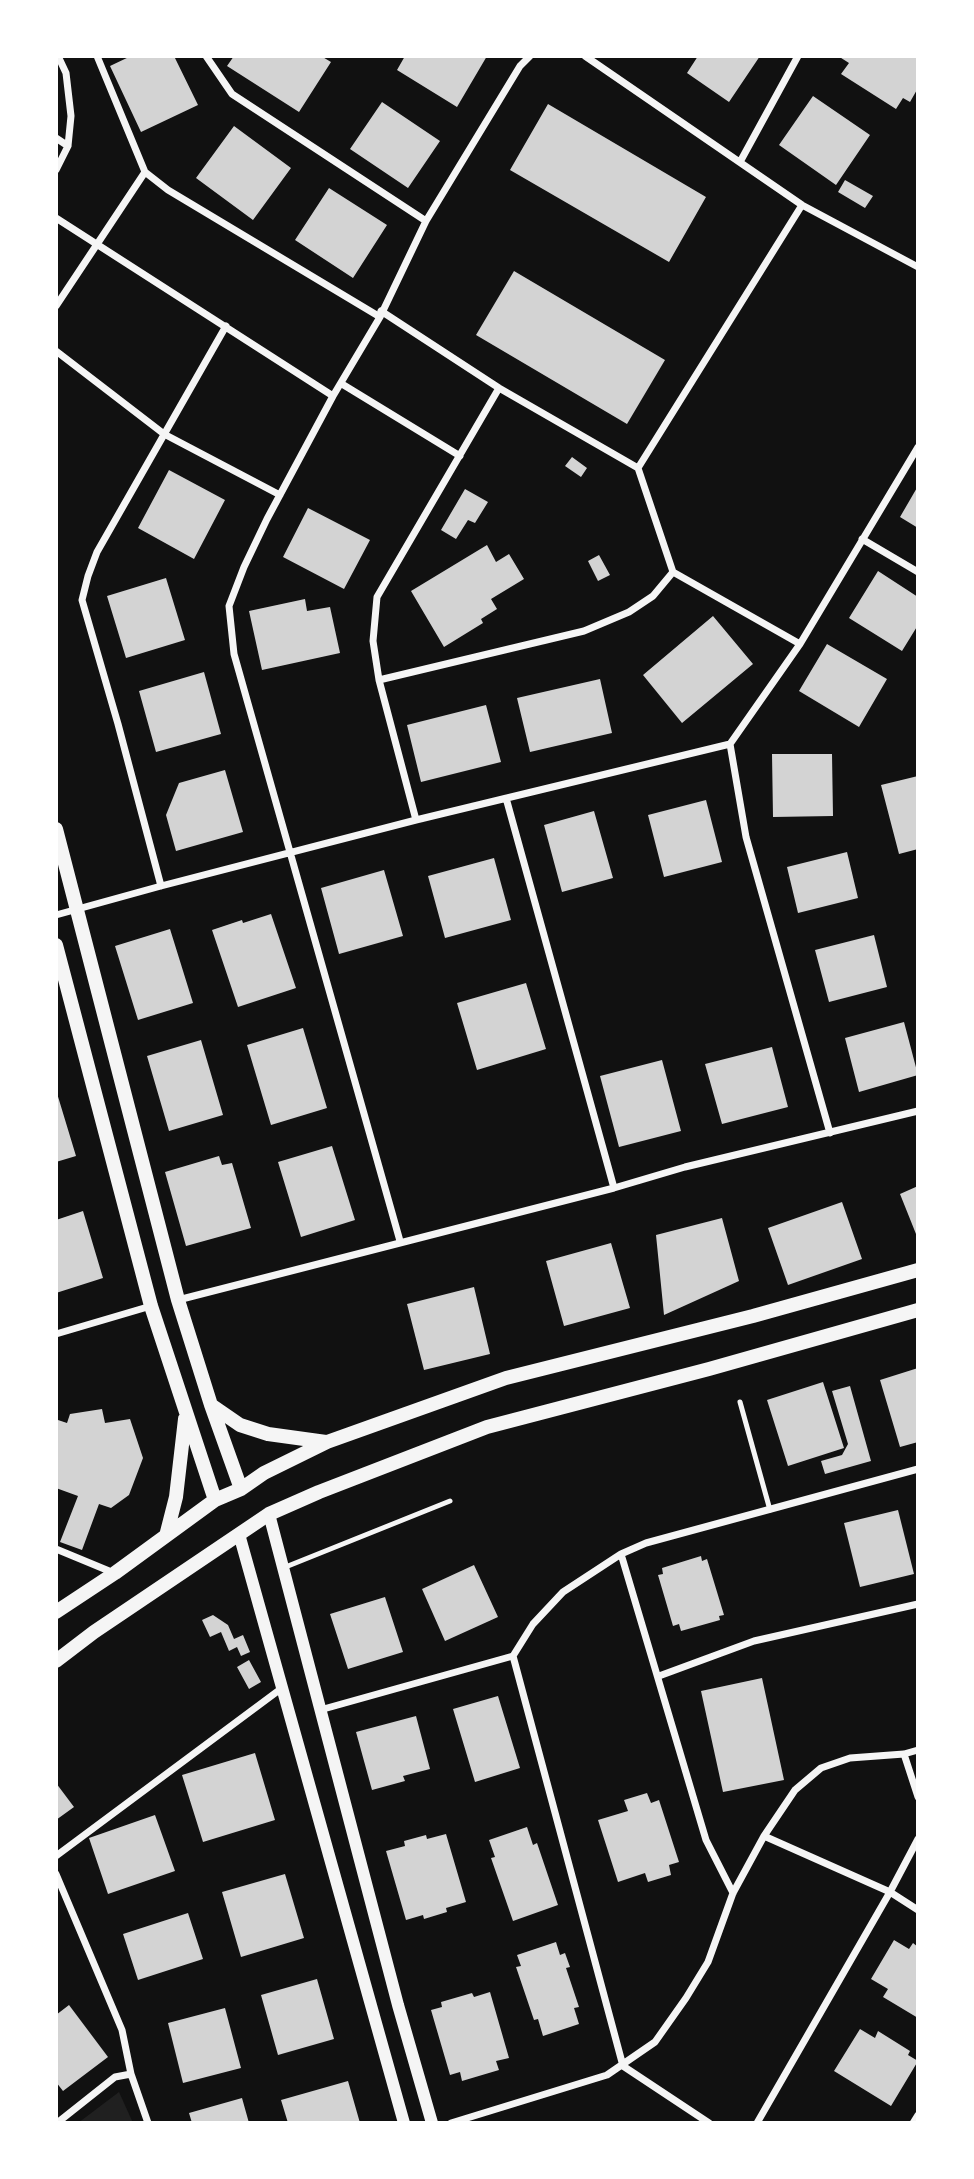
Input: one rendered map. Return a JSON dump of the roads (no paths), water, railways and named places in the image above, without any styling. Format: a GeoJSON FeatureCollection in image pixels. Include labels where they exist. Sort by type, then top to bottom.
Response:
{"type":"FeatureCollection","features":[{"type":"Feature","properties":{"kind":"main road"},"geometry":{"type":"LineString","coordinates":[[56,829],[178,1300],[241,1489]]}},
{"type":"Feature","properties":{"kind":"main road"},"geometry":{"type":"LineString","coordinates":[[56,945],[151,1306],[215,1500]]}},
{"type":"Feature","properties":{"kind":"main road"},"geometry":{"type":"LineString","coordinates":[[56,1612],[215,1500],[241,1489],[264,1473],[327,1442],[506,1378],[753,1316],[918,1270]]}},
{"type":"Feature","properties":{"kind":"main road"},"geometry":{"type":"LineString","coordinates":[[56,1661],[94,1632],[269,1514],[319,1492],[487,1427],[709,1369],[918,1310]]}},
{"type":"Feature","properties":{"kind":"main road"},"geometry":{"type":"LineString","coordinates":[[211,1405],[240,1425],[268,1434],[327,1442]]}},
{"type":"Feature","properties":{"kind":"main road"},"geometry":{"type":"LineString","coordinates":[[166,1535],[176,1497],[186,1414]]}},
{"type":"Feature","properties":{"kind":"street"},"geometry":{"type":"LineString","coordinates":[[56,170],[68,146],[71,116],[66,73],[58,56]]}},
{"type":"Feature","properties":{"kind":"street"},"geometry":{"type":"LineString","coordinates":[[97,56],[145,172],[168,190],[638,468],[673,572],[800,644]]}},
{"type":"Feature","properties":{"kind":"street"},"geometry":{"type":"LineString","coordinates":[[206,56],[232,94],[426,221]]}},
{"type":"Feature","properties":{"kind":"street"},"geometry":{"type":"LineString","coordinates":[[400,1241],[234,654],[229,606],[244,567],[280,495],[380,314],[426,221],[520,66],[530,56]]}},
{"type":"Feature","properties":{"kind":"street"},"geometry":{"type":"LineString","coordinates":[[585,56],[802,205],[918,267]]}},
{"type":"Feature","properties":{"kind":"street"},"geometry":{"type":"LineString","coordinates":[[740,162],[798,56]]}},
{"type":"Feature","properties":{"kind":"street"},"geometry":{"type":"LineString","coordinates":[[56,138],[68,146]]}},
{"type":"Feature","properties":{"kind":"street"},"geometry":{"type":"LineString","coordinates":[[56,306],[145,172]]}},
{"type":"Feature","properties":{"kind":"street"},"geometry":{"type":"LineString","coordinates":[[638,468],[802,205]]}},
{"type":"Feature","properties":{"kind":"street"},"geometry":{"type":"LineString","coordinates":[[56,218],[333,396]]}},
{"type":"Feature","properties":{"kind":"street"},"geometry":{"type":"LineString","coordinates":[[161,886],[82,600],[97,552],[226,327]]}},
{"type":"Feature","properties":{"kind":"street"},"geometry":{"type":"LineString","coordinates":[[56,351],[164,434],[280,495]]}},
{"type":"Feature","properties":{"kind":"street"},"geometry":{"type":"LineString","coordinates":[[342,384],[460,456]]}},
{"type":"Feature","properties":{"kind":"street"},"geometry":{"type":"LineString","coordinates":[[416,820],[379,680],[373,642],[377,597],[499,388]]}},
{"type":"Feature","properties":{"kind":"street"},"geometry":{"type":"LineString","coordinates":[[56,915],[416,820],[730,744],[800,644],[918,447]]}},
{"type":"Feature","properties":{"kind":"street"},"geometry":{"type":"LineString","coordinates":[[862,539],[918,572]]}},
{"type":"Feature","properties":{"kind":"street"},"geometry":{"type":"LineString","coordinates":[[379,680],[584,631],[637,607],[653,596],[673,572]]}},
{"type":"Feature","properties":{"kind":"street"},"geometry":{"type":"LineString","coordinates":[[730,744],[746,836],[830,1133]]}},
{"type":"Feature","properties":{"kind":"street"},"geometry":{"type":"LineString","coordinates":[[506,798],[614,1188]]}},
{"type":"Feature","properties":{"kind":"street"},"geometry":{"type":"LineString","coordinates":[[178,1300],[614,1188],[685,1167],[918,1111]]}},
{"type":"Feature","properties":{"kind":"street"},"geometry":{"type":"LineString","coordinates":[[56,1334],[151,1306]]}},
{"type":"Feature","properties":{"kind":"street"},"geometry":{"type":"LineString","coordinates":[[320,1710],[513,1656],[533,1623],[563,1592],[621,1553],[646,1543],[918,1471]]}},
{"type":"Feature","properties":{"kind":"street"},"geometry":{"type":"LineString","coordinates":[[269,1514],[398,2005],[432,2123]]}},
{"type":"Feature","properties":{"kind":"street"},"geometry":{"type":"LineString","coordinates":[[239,1534],[404,2123]]}},
{"type":"Feature","properties":{"kind":"street"},"geometry":{"type":"LineString","coordinates":[[56,1549],[115,1573]]}},
{"type":"Feature","properties":{"kind":"street"},"geometry":{"type":"LineString","coordinates":[[621,1553],[706,1840],[733,1893]]}},
{"type":"Feature","properties":{"kind":"street"},"geometry":{"type":"LineString","coordinates":[[659,1676],[754,1641],[918,1604]]}},
{"type":"Feature","properties":{"kind":"street"},"geometry":{"type":"LineString","coordinates":[[513,1656],[623,2066],[709,2123]]}},
{"type":"Feature","properties":{"kind":"street"},"geometry":{"type":"LineString","coordinates":[[56,1856],[282,1688]]}},
{"type":"Feature","properties":{"kind":"street"},"geometry":{"type":"LineString","coordinates":[[452,2123],[607,2075],[655,2042],[708,1962],[733,1893],[764,1836],[794,1790],[821,1768],[850,1758],[904,1754],[918,1750]]}},
{"type":"Feature","properties":{"kind":"street"},"geometry":{"type":"LineString","coordinates":[[904,1754],[918,1797]]}},
{"type":"Feature","properties":{"kind":"street"},"geometry":{"type":"LineString","coordinates":[[764,1836],[890,1892],[918,1910]]}},
{"type":"Feature","properties":{"kind":"street"},"geometry":{"type":"LineString","coordinates":[[757,2123],[918,1839]]}},
{"type":"Feature","properties":{"kind":"street"},"geometry":{"type":"LineString","coordinates":[[56,1874],[122,2030],[131,2074],[148,2123]]}},
{"type":"Feature","properties":{"kind":"street"},"geometry":{"type":"LineString","coordinates":[[57,2123],[116,2077],[131,2074]]}},
{"type":"Feature","properties":{"kind":"street"},"geometry":{"type":"LineString","coordinates":[[913,2123],[918,2115]]}},
{"type":"Feature","properties":{"kind":"lane"},"geometry":{"type":"LineString","coordinates":[[740,1402],[770,1510]]}},
{"type":"Feature","properties":{"kind":"lane"},"geometry":{"type":"LineString","coordinates":[[283,1568],[450,1501]]}}]}
